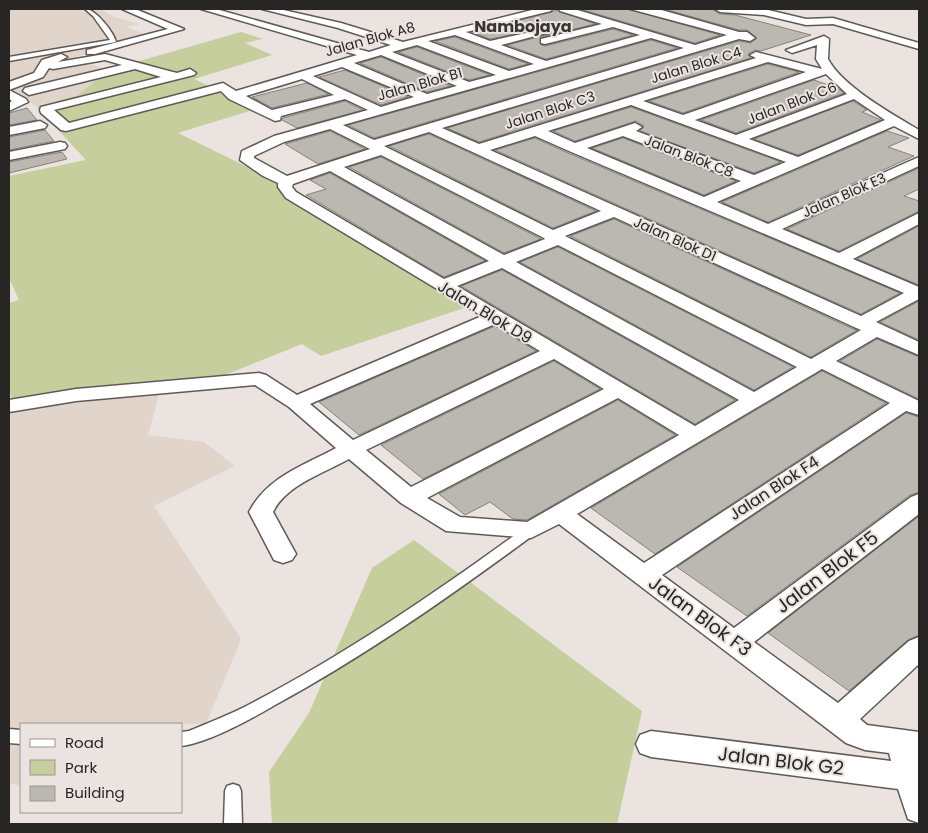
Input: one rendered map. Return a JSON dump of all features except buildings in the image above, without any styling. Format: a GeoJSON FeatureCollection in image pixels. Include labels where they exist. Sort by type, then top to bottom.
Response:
{"type":"FeatureCollection","features":[{"type":"Feature","properties":{"kind":"street"},"geometry":{"type":"LineString","coordinates":[[9,86],[38,75],[46,62],[52,60],[98,52],[179,30],[127,9]]}},
{"type":"Feature","properties":{"kind":"street"},"geometry":{"type":"LineString","coordinates":[[206,9],[367,55]]}},
{"type":"Feature","properties":{"kind":"street"},"geometry":{"type":"LineString","coordinates":[[267,9],[342,26],[402,45]]}},
{"type":"Feature","properties":{"kind":"street","name":"Jalan Blok A8"},"geometry":{"type":"LineString","coordinates":[[233,96],[402,45],[547,9]]}},
{"type":"Feature","properties":{"kind":"street"},"geometry":{"type":"LineString","coordinates":[[564,9],[698,49]]}},
{"type":"Feature","properties":{"kind":"street"},"geometry":{"type":"LineString","coordinates":[[584,15],[607,9]]}},
{"type":"Feature","properties":{"kind":"street"},"geometry":{"type":"LineString","coordinates":[[635,9],[745,41]]}},
{"type":"Feature","properties":{"kind":"street"},"geometry":{"type":"LineString","coordinates":[[648,9],[745,41],[769,58],[833,77],[894,121],[919,135]]}},
{"type":"Feature","properties":{"kind":"street"},"geometry":{"type":"LineString","coordinates":[[719,9],[764,12],[806,22],[824,20],[919,46]]}},
{"type":"Feature","properties":{"kind":"street"},"geometry":{"type":"LineString","coordinates":[[719,9],[824,39]]}},
{"type":"Feature","properties":{"kind":"street"},"geometry":{"type":"LineString","coordinates":[[517,16],[572,34]]}},
{"type":"Feature","properties":{"kind":"street"},"geometry":{"type":"LineString","coordinates":[[545,41],[614,24]]}},
{"type":"Feature","properties":{"kind":"street"},"geometry":{"type":"LineString","coordinates":[[490,44],[554,28]]}},
{"type":"Feature","properties":{"kind":"street"},"geometry":{"type":"LineString","coordinates":[[454,31],[546,65]]}},
{"type":"Feature","properties":{"kind":"street"},"geometry":{"type":"LineString","coordinates":[[875,34],[909,31]]}},
{"type":"Feature","properties":{"kind":"street"},"geometry":{"type":"LineString","coordinates":[[528,35],[584,54]]}},
{"type":"Feature","properties":{"kind":"street","name":"Jalan Blok B1"},"geometry":{"type":"LineString","coordinates":[[286,181],[257,167],[247,160],[246,154],[279,139],[652,35]]}},
{"type":"Feature","properties":{"kind":"street"},"geometry":{"type":"LineString","coordinates":[[822,59],[788,49],[824,39]]}},
{"type":"Feature","properties":{"kind":"street"},"geometry":{"type":"LineString","coordinates":[[824,39],[822,59],[833,77]]}},
{"type":"Feature","properties":{"kind":"street"},"geometry":{"type":"LineString","coordinates":[[417,41],[561,90]]}},
{"type":"Feature","properties":{"kind":"street"},"geometry":{"type":"LineString","coordinates":[[286,181],[431,128],[717,43],[745,41]]}},
{"type":"Feature","properties":{"kind":"street"},"geometry":{"type":"LineString","coordinates":[[382,52],[468,86]]}},
{"type":"Feature","properties":{"kind":"street"},"geometry":{"type":"LineString","coordinates":[[53,66],[99,57],[169,76],[199,77],[222,87],[233,96],[272,116],[347,95]]}},
{"type":"Feature","properties":{"kind":"street","name":"Jalan Blok C4"},"geometry":{"type":"LineString","coordinates":[[631,101],[769,58]]}},
{"type":"Feature","properties":{"kind":"street"},"geometry":{"type":"LineString","coordinates":[[343,63],[426,98]]}},
{"type":"Feature","properties":{"kind":"street"},"geometry":{"type":"LineString","coordinates":[[29,92],[135,66]]}},
{"type":"Feature","properties":{"kind":"street"},"geometry":{"type":"LineString","coordinates":[[574,148],[623,131],[676,117],[818,72]]}},
{"type":"Feature","properties":{"kind":"street"},"geometry":{"type":"LineString","coordinates":[[302,75],[380,111]]}},
{"type":"Feature","properties":{"kind":"street"},"geometry":{"type":"LineString","coordinates":[[609,75],[625,81]]}},
{"type":"Feature","properties":{"kind":"street"},"geometry":{"type":"LineString","coordinates":[[199,77],[46,110],[66,127],[75,126],[222,87]]}},
{"type":"Feature","properties":{"kind":"street"},"geometry":{"type":"LineString","coordinates":[[641,87],[657,93]]}},
{"type":"Feature","properties":{"kind":"street"},"geometry":{"type":"LineString","coordinates":[[9,94],[22,102],[9,107]]}},
{"type":"Feature","properties":{"kind":"street","name":"Jalan Blok C6"},"geometry":{"type":"LineString","coordinates":[[737,139],[857,94]]}},
{"type":"Feature","properties":{"kind":"street"},"geometry":{"type":"LineString","coordinates":[[631,101],[799,162]]}},
{"type":"Feature","properties":{"kind":"street","name":"Jalan Blok C3"},"geometry":{"type":"LineString","coordinates":[[478,149],[631,101]]}},
{"type":"Feature","properties":{"kind":"street"},"geometry":{"type":"LineString","coordinates":[[704,202],[894,121]]}},
{"type":"Feature","properties":{"kind":"street"},"geometry":{"type":"LineString","coordinates":[[331,124],[555,237],[817,364],[912,406]]}},
{"type":"Feature","properties":{"kind":"street"},"geometry":{"type":"LineString","coordinates":[[9,131],[40,125]]}},
{"type":"Feature","properties":{"kind":"street","name":"Jalan Blok D1"},"geometry":{"type":"LineString","coordinates":[[431,128],[919,349]]}},
{"type":"Feature","properties":{"kind":"street"},"geometry":{"type":"LineString","coordinates":[[535,131],[919,293]]}},
{"type":"Feature","properties":{"kind":"street","name":"Jalan Blok C8"},"geometry":{"type":"LineString","coordinates":[[623,131],[754,181]]}},
{"type":"Feature","properties":{"kind":"street"},"geometry":{"type":"LineString","coordinates":[[9,156],[60,146]]}},
{"type":"Feature","properties":{"kind":"street","name":"Jalan Blok E3"},"geometry":{"type":"LineString","coordinates":[[769,229],[919,161]]}},
{"type":"Feature","properties":{"kind":"street"},"geometry":{"type":"LineString","coordinates":[[331,166],[755,401]]}},
{"type":"Feature","properties":{"kind":"street","name":"Jalan Blok D9"},"geometry":{"type":"LineString","coordinates":[[286,181],[285,187],[291,195],[441,286],[695,435]]}},
{"type":"Feature","properties":{"kind":"street"},"geometry":{"type":"LineString","coordinates":[[441,286],[614,211]]}},
{"type":"Feature","properties":{"kind":"street"},"geometry":{"type":"LineString","coordinates":[[841,259],[919,218]]}},
{"type":"Feature","properties":{"kind":"street"},"geometry":{"type":"LineString","coordinates":[[9,406],[76,395],[259,379],[296,402],[409,498],[455,525],[531,530],[817,364],[868,326],[919,293]]}},
{"type":"Feature","properties":{"kind":"street"},"geometry":{"type":"LineString","coordinates":[[296,402],[495,317]]}},
{"type":"Feature","properties":{"kind":"street"},"geometry":{"type":"LineString","coordinates":[[283,554],[261,512],[266,502],[279,488],[351,448],[554,352]]}},
{"type":"Feature","properties":{"kind":"street"},"geometry":{"type":"LineString","coordinates":[[409,498],[618,390]]}},
{"type":"Feature","properties":{"kind":"street","name":"Jalan Blok F4"},"geometry":{"type":"LineString","coordinates":[[644,575],[912,406]]}},
{"type":"Feature","properties":{"kind":"street","name":"Jalan Blok F5"},"geometry":{"type":"LineString","coordinates":[[735,642],[919,502]]}},
{"type":"Feature","properties":{"kind":"street","name":"Jalan Blok F3"},"geometry":{"type":"LineString","coordinates":[[560,513],[840,719],[857,734],[910,744]]}},
{"type":"Feature","properties":{"kind":"street"},"geometry":{"type":"LineString","coordinates":[[840,719],[919,648]]}},
{"type":"Feature","properties":{"kind":"street","name":"Jalan Blok G2"},"geometry":{"type":"LineString","coordinates":[[651,744],[915,778]]}},
{"type":"Feature","properties":{"kind":"street"},"geometry":{"type":"LineString","coordinates":[[910,744],[919,809]]}},
{"type":"Feature","properties":{"kind":"lane"},"geometry":{"type":"LineString","coordinates":[[9,59],[114,41],[95,15],[87,9]]}},
{"type":"Feature","properties":{"kind":"lane"},"geometry":{"type":"LineString","coordinates":[[182,739],[191,738],[256,708],[336,662],[458,584],[531,530]]}},
{"type":"Feature","properties":{"kind":"lane"},"geometry":{"type":"LineString","coordinates":[[232,791],[233,824]]}},
{"type":"Feature","properties":{"kind":"shaded area"},"geometry":{"type":"Polygon","coordinates":[[[9,9],[100,9],[114,17],[140,24],[126,27],[152,37],[71,58],[108,70],[78,95],[37,107],[9,88],[9,9]]]}},
{"type":"Feature","properties":{"kind":"shaded area"},"geometry":{"type":"Polygon","coordinates":[[[163,380],[148,435],[204,442],[235,466],[154,506],[241,639],[206,724],[20,723],[20,785],[9,784],[9,414],[13,404],[163,380]]]}},
{"type":"Feature","properties":{"kind":"green space"},"geometry":{"type":"Polygon","coordinates":[[[241,32],[263,39],[245,43],[272,55],[194,79],[256,109],[178,133],[276,181],[286,197],[467,307],[321,356],[302,344],[215,379],[163,380],[13,404],[9,388],[9,303],[19,300],[9,278],[9,176],[86,160],[37,107],[78,95],[108,70],[241,32]]]}},
{"type":"Feature","properties":{"kind":"green space"},"geometry":{"type":"Polygon","coordinates":[[[414,540],[642,711],[617,824],[272,824],[269,772],[309,713],[372,568],[414,540]]]}},
{"type":"Feature","properties":{"kind":"district","name":"Nambojaya"},"geometry":{"type":"Point","coordinates":[523,26]}}]}
